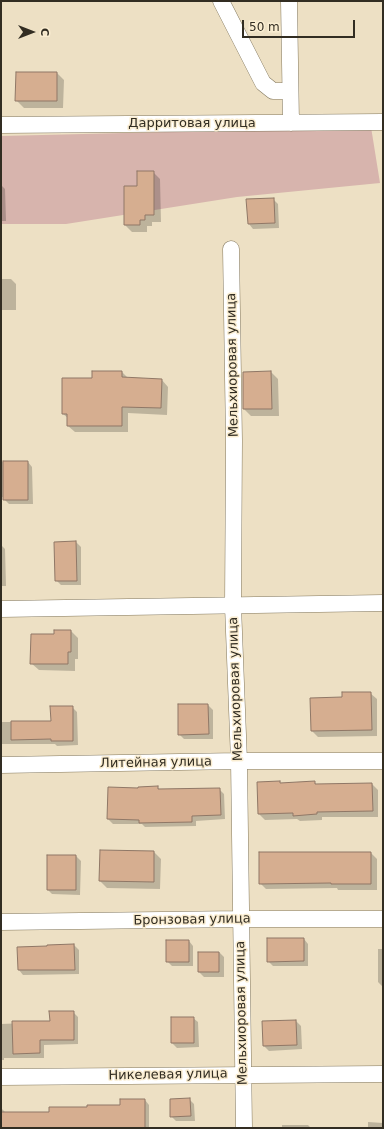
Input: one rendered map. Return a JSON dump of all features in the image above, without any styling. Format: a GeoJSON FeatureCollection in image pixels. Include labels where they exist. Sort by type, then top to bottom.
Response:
{"type":"FeatureCollection","features":[{"type":"Feature","properties":{"kind":"street"},"geometry":{"type":"LineString","coordinates":[[221,1],[263,83],[273,91],[290,91]]}},
{"type":"Feature","properties":{"kind":"street"},"geometry":{"type":"LineString","coordinates":[[289,1],[291,123]]}},
{"type":"Feature","properties":{"kind":"street","name":"Дарритовая улица"},"geometry":{"type":"LineString","coordinates":[[1,125],[383,122]]}},
{"type":"Feature","properties":{"kind":"street","name":"Мельхиоровая улица"},"geometry":{"type":"LineString","coordinates":[[231,250],[234,441],[233,606],[239,762],[242,1074],[244,1128]]}},
{"type":"Feature","properties":{"kind":"street"},"geometry":{"type":"LineString","coordinates":[[1,609],[383,603]]}},
{"type":"Feature","properties":{"kind":"street","name":"Литейная улица"},"geometry":{"type":"LineString","coordinates":[[1,765],[383,761]]}},
{"type":"Feature","properties":{"kind":"street","name":"Бронзовая улица"},"geometry":{"type":"LineString","coordinates":[[1,922],[383,919]]}},
{"type":"Feature","properties":{"kind":"street","name":"Никелевая улица"},"geometry":{"type":"LineString","coordinates":[[1,1077],[383,1074]]}},
{"type":"Feature","properties":{"kind":"shaded area"},"geometry":{"type":"Polygon","coordinates":[[[371,127],[380,183],[237,197],[66,224],[1,224],[1,136],[371,127]]]}},
{"type":"Feature","properties":{"kind":"building"},"geometry":{"type":"Polygon","coordinates":[[[16,72],[57,72],[57,101],[15,101],[16,72]]]}},
{"type":"Feature","properties":{"kind":"building"},"geometry":{"type":"Polygon","coordinates":[[[137,171],[154,171],[154,215],[145,215],[145,220],[140,220],[140,225],[124,225],[124,186],[137,186],[137,171]]]}},
{"type":"Feature","properties":{"kind":"building"},"geometry":{"type":"Polygon","coordinates":[[[274,198],[275,223],[248,224],[246,199],[274,198]]]}},
{"type":"Feature","properties":{"kind":"building"},"geometry":{"type":"Polygon","coordinates":[[[92,371],[122,371],[122,377],[162,379],[161,408],[122,407],[122,426],[67,426],[67,414],[62,414],[62,378],[92,378],[92,371]]]}},
{"type":"Feature","properties":{"kind":"building"},"geometry":{"type":"Polygon","coordinates":[[[271,371],[272,409],[243,409],[243,372],[271,371]]]}},
{"type":"Feature","properties":{"kind":"building"},"geometry":{"type":"Polygon","coordinates":[[[3,461],[28,461],[28,500],[3,500],[3,461]]]}},
{"type":"Feature","properties":{"kind":"building"},"geometry":{"type":"Polygon","coordinates":[[[76,541],[77,581],[55,581],[54,542],[76,541]]]}},
{"type":"Feature","properties":{"kind":"building"},"geometry":{"type":"Polygon","coordinates":[[[54,630],[71,630],[71,652],[68,652],[68,664],[30,664],[31,634],[54,634],[54,630]]]}},
{"type":"Feature","properties":{"kind":"building"},"geometry":{"type":"Polygon","coordinates":[[[342,692],[371,692],[372,730],[311,731],[310,698],[342,697],[342,692]]]}},
{"type":"Feature","properties":{"kind":"building"},"geometry":{"type":"Polygon","coordinates":[[[178,704],[208,704],[209,734],[178,735],[178,704]]]}},
{"type":"Feature","properties":{"kind":"building"},"geometry":{"type":"Polygon","coordinates":[[[50,706],[73,706],[73,741],[51,741],[51,739],[11,740],[11,721],[51,721],[50,706]]]}},
{"type":"Feature","properties":{"kind":"building"},"geometry":{"type":"Polygon","coordinates":[[[280,781],[280,783],[315,781],[315,784],[372,783],[373,811],[317,812],[317,814],[293,816],[293,813],[258,814],[257,782],[280,781]]]}},
{"type":"Feature","properties":{"kind":"building"},"geometry":{"type":"Polygon","coordinates":[[[158,786],[158,789],[220,788],[221,815],[192,816],[192,822],[139,823],[139,820],[107,819],[108,787],[138,788],[158,786]]]}},
{"type":"Feature","properties":{"kind":"building"},"geometry":{"type":"Polygon","coordinates":[[[100,850],[154,851],[154,882],[99,881],[100,850]]]}},
{"type":"Feature","properties":{"kind":"building"},"geometry":{"type":"Polygon","coordinates":[[[259,852],[371,852],[371,884],[259,884],[259,852]]]}},
{"type":"Feature","properties":{"kind":"building"},"geometry":{"type":"Polygon","coordinates":[[[47,855],[76,855],[76,890],[47,890],[47,855]]]}},
{"type":"Feature","properties":{"kind":"building"},"geometry":{"type":"Polygon","coordinates":[[[267,938],[304,938],[304,961],[267,962],[267,938]]]}},
{"type":"Feature","properties":{"kind":"building"},"geometry":{"type":"Polygon","coordinates":[[[166,940],[189,940],[189,962],[166,962],[166,940]]]}},
{"type":"Feature","properties":{"kind":"building"},"geometry":{"type":"Polygon","coordinates":[[[74,944],[75,970],[18,970],[17,947],[74,944]]]}},
{"type":"Feature","properties":{"kind":"building"},"geometry":{"type":"Polygon","coordinates":[[[198,952],[219,952],[219,972],[198,972],[198,952]]]}},
{"type":"Feature","properties":{"kind":"building"},"geometry":{"type":"Polygon","coordinates":[[[49,1011],[74,1011],[74,1040],[40,1040],[40,1053],[13,1054],[12,1021],[50,1021],[49,1011]]]}},
{"type":"Feature","properties":{"kind":"building"},"geometry":{"type":"Polygon","coordinates":[[[171,1017],[194,1017],[194,1043],[171,1043],[171,1017]]]}},
{"type":"Feature","properties":{"kind":"building"},"geometry":{"type":"Polygon","coordinates":[[[296,1020],[297,1045],[263,1046],[262,1021],[296,1020]]]}},
{"type":"Feature","properties":{"kind":"building"},"geometry":{"type":"Polygon","coordinates":[[[190,1098],[191,1116],[170,1117],[170,1099],[190,1098]]]}},
{"type":"Feature","properties":{"kind":"building"},"geometry":{"type":"Polygon","coordinates":[[[120,1099],[145,1099],[145,1128],[1,1128],[1,1112],[49,1112],[49,1107],[120,1105],[120,1099]]]}}]}
